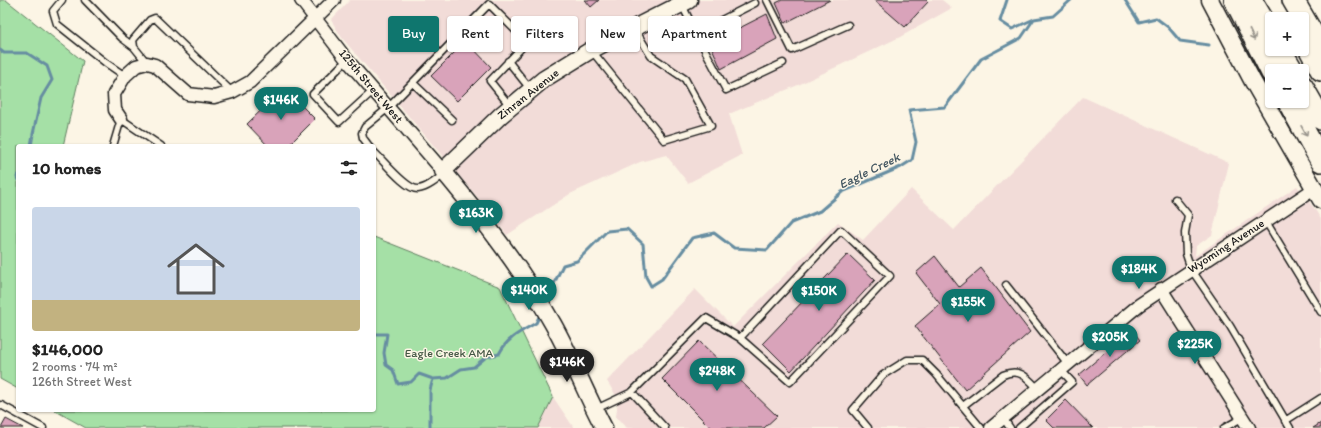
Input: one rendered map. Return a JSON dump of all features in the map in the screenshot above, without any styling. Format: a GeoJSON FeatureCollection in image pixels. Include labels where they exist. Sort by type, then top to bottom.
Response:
{"type":"FeatureCollection","features":[{"type":"Feature","properties":{"kind":"highway"},"geometry":{"type":"LineString","coordinates":[[1235,0],[1267,64]]}},
{"type":"Feature","properties":{"kind":"highway"},"geometry":{"type":"LineString","coordinates":[[1251,0],[1265,23]]}},
{"type":"Feature","properties":{"kind":"highway"},"geometry":{"type":"LineString","coordinates":[[1284,0],[1290,12]]}},
{"type":"Feature","properties":{"kind":"highway"},"geometry":{"type":"LineString","coordinates":[[1293,0],[1321,48]]}},
{"type":"Feature","properties":{"kind":"highway"},"geometry":{"type":"LineString","coordinates":[[1309,47],[1321,70]]}},
{"type":"Feature","properties":{"kind":"highway"},"geometry":{"type":"LineString","coordinates":[[1309,98],[1321,118]]}},
{"type":"Feature","properties":{"kind":"highway"},"geometry":{"type":"LineString","coordinates":[[1292,108],[1321,161]]}},
{"type":"Feature","properties":{"kind":"street","name":"125th Street West"},"geometry":{"type":"LineString","coordinates":[[301,0],[347,60],[444,172]]}},
{"type":"Feature","properties":{"kind":"street"},"geometry":{"type":"LineString","coordinates":[[121,119],[115,110],[114,94],[125,76],[136,66],[147,63],[155,65],[188,94],[214,97],[232,92],[250,82],[334,0]]}},
{"type":"Feature","properties":{"kind":"street"},"geometry":{"type":"LineString","coordinates":[[1210,0],[1252,80],[1318,194]]}},
{"type":"Feature","properties":{"kind":"street","name":"Zinran Avenue"},"geometry":{"type":"LineString","coordinates":[[640,24],[685,2]]}},
{"type":"Feature","properties":{"kind":"street","name":"Zinran Avenue"},"geometry":{"type":"LineString","coordinates":[[444,172],[511,106],[544,79],[588,52]]}},
{"type":"Feature","properties":{"kind":"street"},"geometry":{"type":"LineString","coordinates":[[444,172],[492,231],[528,282],[553,325],[604,428]]}},
{"type":"Feature","properties":{"kind":"street","name":"Wyoming Avenue"},"geometry":{"type":"LineString","coordinates":[[992,428],[1006,423],[1038,389],[1139,305],[1161,289],[1265,220],[1318,194]]}},
{"type":"Feature","properties":{"kind":"street"},"geometry":{"type":"LineString","coordinates":[[1161,289],[1246,423]]}},
{"type":"Feature","properties":{"kind":"lane"},"geometry":{"type":"LineString","coordinates":[[62,0],[52,11],[57,24],[106,63],[125,76]]}},
{"type":"Feature","properties":{"kind":"lane"},"geometry":{"type":"LineString","coordinates":[[85,0],[122,38],[134,47],[147,63]]}},
{"type":"Feature","properties":{"kind":"lane"},"geometry":{"type":"LineString","coordinates":[[767,0],[792,50],[848,25]]}},
{"type":"Feature","properties":{"kind":"lane"},"geometry":{"type":"LineString","coordinates":[[685,2],[690,16]]}},
{"type":"Feature","properties":{"kind":"lane"},"geometry":{"type":"LineString","coordinates":[[729,16],[755,3]]}},
{"type":"Feature","properties":{"kind":"lane"},"geometry":{"type":"LineString","coordinates":[[368,144],[363,138],[362,132],[371,121],[388,108],[489,4],[527,42],[490,81],[511,106]]}},
{"type":"Feature","properties":{"kind":"lane"},"geometry":{"type":"LineString","coordinates":[[134,47],[133,40],[150,20],[155,18],[232,92]]}},
{"type":"Feature","properties":{"kind":"lane"},"geometry":{"type":"LineString","coordinates":[[593,52],[664,140],[711,126],[685,79],[651,56],[640,37]]}},
{"type":"Feature","properties":{"kind":"lane"},"geometry":{"type":"LineString","coordinates":[[706,52],[726,90],[783,63]]}},
{"type":"Feature","properties":{"kind":"lane"},"geometry":{"type":"LineString","coordinates":[[347,60],[313,94],[339,122],[374,90]]}},
{"type":"Feature","properties":{"kind":"lane"},"geometry":{"type":"LineString","coordinates":[[508,62],[531,90]]}},
{"type":"Feature","properties":{"kind":"lane"},"geometry":{"type":"LineString","coordinates":[[412,83],[452,120]]}},
{"type":"Feature","properties":{"kind":"lane"},"geometry":{"type":"LineString","coordinates":[[114,144],[121,119],[159,144]]}},
{"type":"Feature","properties":{"kind":"lane"},"geometry":{"type":"LineString","coordinates":[[376,154],[406,184],[413,188],[419,189],[433,182],[444,172]]}},
{"type":"Feature","properties":{"kind":"lane"},"geometry":{"type":"LineString","coordinates":[[1175,199],[1188,215],[1185,233],[1186,254],[1191,269],[1230,326],[1290,428]]}},
{"type":"Feature","properties":{"kind":"lane"},"geometry":{"type":"LineString","coordinates":[[1265,220],[1321,312]]}},
{"type":"Feature","properties":{"kind":"lane"},"geometry":{"type":"LineString","coordinates":[[595,410],[632,392],[706,318],[740,338],[790,382],[890,276],[841,230],[740,338]]}},
{"type":"Feature","properties":{"kind":"lane"},"geometry":{"type":"LineString","coordinates":[[1006,285],[1065,367],[1072,382],[1019,428]]}},
{"type":"Feature","properties":{"kind":"lane"},"geometry":{"type":"LineString","coordinates":[[868,428],[853,410],[884,375],[907,360],[922,360],[981,428]]}},
{"type":"Feature","properties":{"kind":"lane"},"geometry":{"type":"LineString","coordinates":[[963,406],[1003,375],[1010,372],[1018,373],[1026,377],[1038,389]]}},
{"type":"Feature","properties":{"kind":"lane"},"geometry":{"type":"LineString","coordinates":[[632,392],[665,428]]}},
{"type":"Feature","properties":{"kind":"lane"},"geometry":{"type":"LineString","coordinates":[[1285,421],[1321,398]]}},
{"type":"Feature","properties":{"kind":"lane"},"geometry":{"type":"LineString","coordinates":[[0,406],[2,405],[43,428]]}},
{"type":"Feature","properties":{"kind":"lane"},"geometry":{"type":"LineString","coordinates":[[1224,428],[1246,423]]}},
{"type":"Feature","properties":{"kind":"shaded area"},"geometry":{"type":"Polygon","coordinates":[[[350,0],[942,0],[952,8],[900,37],[798,85],[729,114],[742,155],[688,183],[666,155],[640,162],[570,194],[507,235],[479,199],[342,38],[331,20],[350,0]]]}},
{"type":"Feature","properties":{"kind":"shaded area"},"geometry":{"type":"Polygon","coordinates":[[[1083,97],[1229,163],[1212,235],[1196,246],[1195,256],[1297,186],[1314,208],[1321,219],[1321,428],[627,428],[616,417],[618,399],[607,381],[695,289],[733,327],[838,222],[863,240],[911,189],[954,230],[1083,97]]]}},
{"type":"Feature","properties":{"kind":"shaded area"},"geometry":{"type":"Polygon","coordinates":[[[553,397],[574,428],[538,428],[553,397]]]}},
{"type":"Feature","properties":{"kind":"green space"},"geometry":{"type":"Polygon","coordinates":[[[0,0],[6,0],[83,61],[63,144],[16,144],[16,388],[0,379],[0,0]]]}},
{"type":"Feature","properties":{"kind":"green space","name":"Eagle Creek AMA"},"geometry":{"type":"Polygon","coordinates":[[[376,238],[500,287],[553,397],[538,428],[86,428],[58,412],[376,412],[376,238]]]}},
{"type":"Feature","properties":{"kind":"building"},"geometry":{"type":"Polygon","coordinates":[[[585,0],[599,0],[591,7],[585,0]]]}},
{"type":"Feature","properties":{"kind":"building"},"geometry":{"type":"Polygon","coordinates":[[[782,0],[830,0],[785,23],[776,3],[782,0]]]}},
{"type":"Feature","properties":{"kind":"building"},"geometry":{"type":"Polygon","coordinates":[[[874,0],[926,0],[928,2],[905,27],[874,0]]]}},
{"type":"Feature","properties":{"kind":"building"},"geometry":{"type":"Polygon","coordinates":[[[767,14],[777,39],[721,69],[714,52],[741,52],[741,27],[767,14]]]}},
{"type":"Feature","properties":{"kind":"building"},"geometry":{"type":"Polygon","coordinates":[[[455,52],[477,52],[491,67],[457,101],[431,76],[455,52]]]}},
{"type":"Feature","properties":{"kind":"building"},"geometry":{"type":"Polygon","coordinates":[[[284,88],[315,119],[290,144],[266,144],[247,124],[284,88]]]}},
{"type":"Feature","properties":{"kind":"building"},"geometry":{"type":"Polygon","coordinates":[[[848,254],[875,280],[791,371],[763,343],[848,254]]]}},
{"type":"Feature","properties":{"kind":"building"},"geometry":{"type":"Polygon","coordinates":[[[935,256],[959,287],[981,268],[1030,332],[965,390],[915,326],[940,304],[916,273],[935,256]]]}},
{"type":"Feature","properties":{"kind":"building"},"geometry":{"type":"Polygon","coordinates":[[[1132,330],[1140,340],[1087,385],[1079,375],[1132,330]]]}},
{"type":"Feature","properties":{"kind":"building"},"geometry":{"type":"Polygon","coordinates":[[[699,341],[777,416],[764,428],[711,428],[662,379],[699,341]]]}},
{"type":"Feature","properties":{"kind":"building"},"geometry":{"type":"Polygon","coordinates":[[[1066,400],[1093,428],[1054,428],[1046,420],[1066,400]]]}},
{"type":"Feature","properties":{"kind":"building"},"geometry":{"type":"Polygon","coordinates":[[[6,419],[23,428],[1,428],[6,419]]]}},
{"type":"Feature","properties":{"kind":"building"},"geometry":{"type":"Polygon","coordinates":[[[1321,423],[1321,428],[1313,428],[1321,423]]]}},
{"type":"Feature","properties":{"kind":"waterway"},"geometry":{"type":"LineString","coordinates":[[1007,0],[1000,21],[1012,29],[1034,19],[1053,16],[1071,0]]}},
{"type":"Feature","properties":{"kind":"waterway","name":"Eagle Creek"},"geometry":{"type":"LineString","coordinates":[[1125,0],[1139,22],[1156,18],[1168,27],[1180,41],[1209,45]]}},
{"type":"Feature","properties":{"kind":"waterway","name":"Eagle Creek"},"geometry":{"type":"LineString","coordinates":[[546,300],[563,265],[577,261],[607,231],[627,229],[643,244],[646,277],[651,286],[662,279],[692,238],[714,233],[734,248],[767,250],[791,223],[820,211],[842,192],[901,167],[912,160],[916,142],[909,110],[945,107],[981,59],[1021,38],[1034,19]]}},
{"type":"Feature","properties":{"kind":"waterway","name":"Eagle Creek"},"geometry":{"type":"LineString","coordinates":[[0,50],[4,53],[27,53],[47,66],[52,80],[41,98],[31,144]]}},
{"type":"Feature","properties":{"kind":"waterway","name":"Eagle Creek"},"geometry":{"type":"LineString","coordinates":[[376,334],[387,334],[384,353],[386,365],[393,370],[398,384],[411,382],[419,374],[433,379],[447,378],[461,369],[474,367],[486,357],[499,354],[502,348],[510,340],[536,323],[541,313]]}},
{"type":"Feature","properties":{"kind":"waterway"},"geometry":{"type":"LineString","coordinates":[[430,428],[430,390],[433,379]]}}]}
